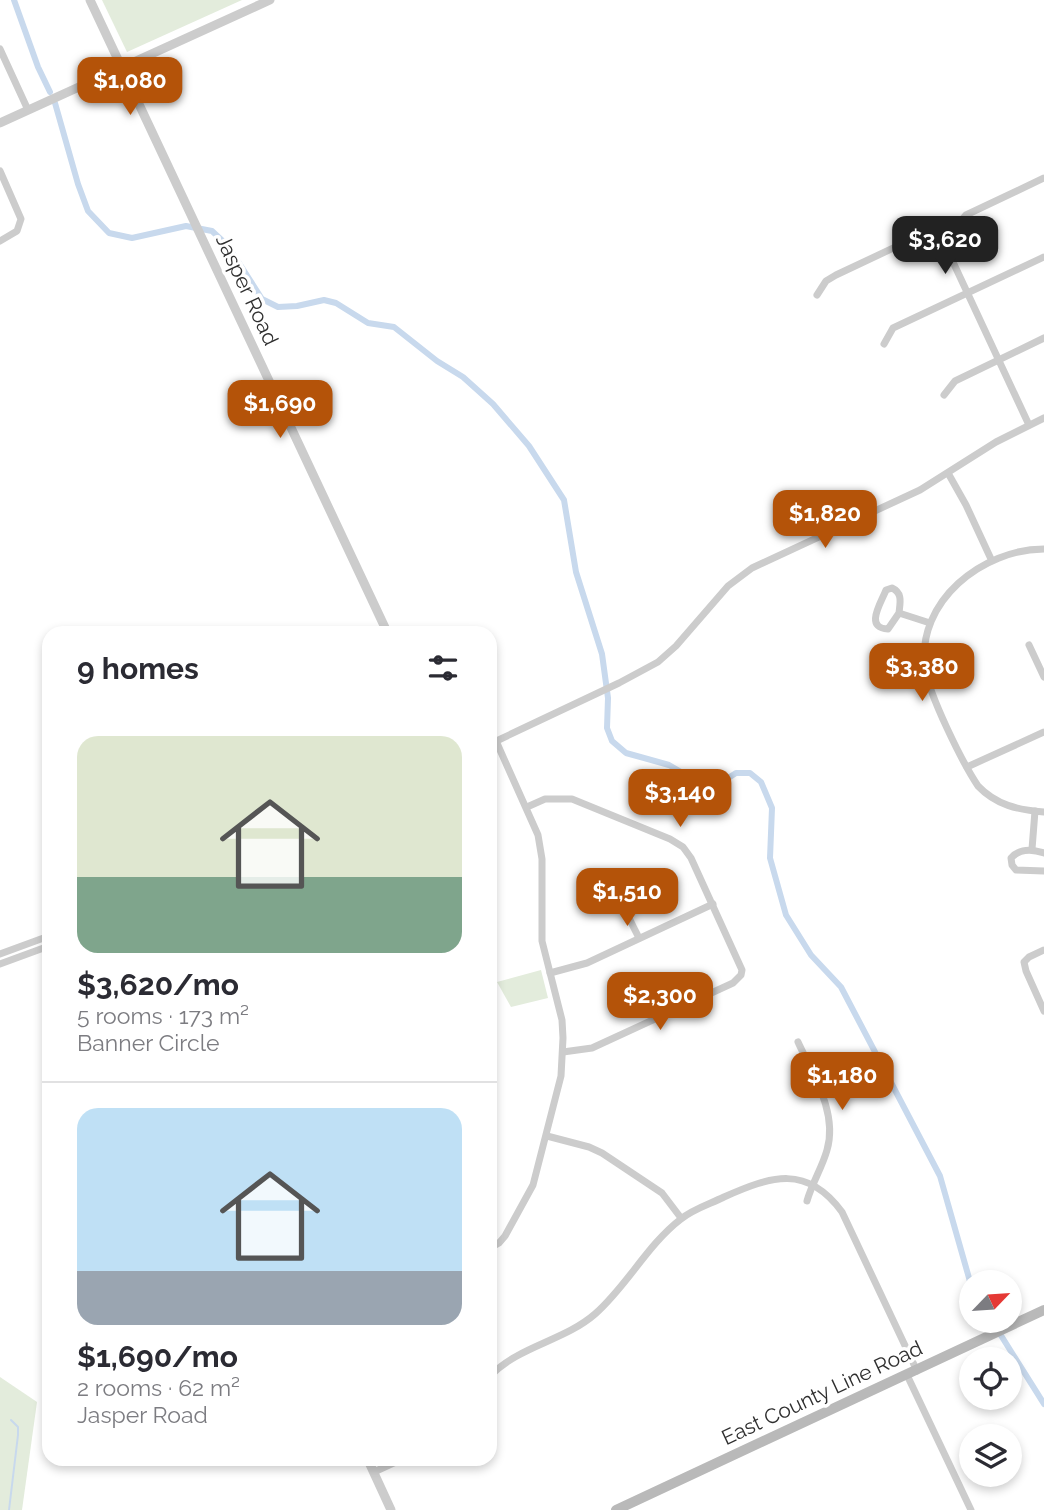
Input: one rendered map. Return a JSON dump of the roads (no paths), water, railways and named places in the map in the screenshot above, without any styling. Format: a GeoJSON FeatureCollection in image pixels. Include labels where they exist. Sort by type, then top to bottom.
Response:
{"type":"FeatureCollection","features":[{"type":"Feature","properties":{"kind":"main road","name":"East County Line Road"},"geometry":{"type":"LineString","coordinates":[[616,1510],[1044,1310]]}},
{"type":"Feature","properties":{"kind":"street","name":"Jasper Road"},"geometry":{"type":"LineString","coordinates":[[90,0],[384,626]]}},
{"type":"Feature","properties":{"kind":"street"},"geometry":{"type":"LineString","coordinates":[[0,122],[270,0]]}},
{"type":"Feature","properties":{"kind":"street"},"geometry":{"type":"LineString","coordinates":[[0,49],[27,110]]}},
{"type":"Feature","properties":{"kind":"street"},"geometry":{"type":"LineString","coordinates":[[0,171],[21,219],[17,231],[0,241]]}},
{"type":"Feature","properties":{"kind":"street"},"geometry":{"type":"LineString","coordinates":[[1029,425],[953,262],[950,249],[951,236],[966,215],[1044,178]]}},
{"type":"Feature","properties":{"kind":"street"},"geometry":{"type":"LineString","coordinates":[[817,295],[826,281],[836,275],[923,234],[951,236]]}},
{"type":"Feature","properties":{"kind":"street"},"geometry":{"type":"LineString","coordinates":[[884,344],[893,328],[1044,257]]}},
{"type":"Feature","properties":{"kind":"street"},"geometry":{"type":"LineString","coordinates":[[944,395],[955,381],[1044,338]]}},
{"type":"Feature","properties":{"kind":"street"},"geometry":{"type":"LineString","coordinates":[[497,741],[645,670],[668,654],[728,586],[752,568],[920,490],[996,442],[1044,418]]}},
{"type":"Feature","properties":{"kind":"street"},"geometry":{"type":"LineString","coordinates":[[948,474],[991,559]]}},
{"type":"Feature","properties":{"kind":"street"},"geometry":{"type":"LineString","coordinates":[[1044,549],[1011,552],[991,559],[968,573],[950,592],[930,623],[924,648],[930,689],[978,786],[1004,805],[1044,812]]}},
{"type":"Feature","properties":{"kind":"street"},"geometry":{"type":"LineString","coordinates":[[892,588],[900,596],[899,612],[888,629],[881,628],[874,619],[886,590],[892,588]]}},
{"type":"Feature","properties":{"kind":"street"},"geometry":{"type":"LineString","coordinates":[[899,612],[930,623]]}},
{"type":"Feature","properties":{"kind":"street"},"geometry":{"type":"LineString","coordinates":[[1029,645],[1044,677]]}},
{"type":"Feature","properties":{"kind":"street"},"geometry":{"type":"LineString","coordinates":[[967,767],[1044,733]]}},
{"type":"Feature","properties":{"kind":"street"},"geometry":{"type":"LineString","coordinates":[[497,752],[527,807],[538,835],[542,859],[542,941],[562,1020],[563,1052],[561,1076],[533,1185],[497,1245]]}},
{"type":"Feature","properties":{"kind":"street"},"geometry":{"type":"LineString","coordinates":[[527,807],[545,799],[572,799],[670,839],[683,847],[691,858],[740,964],[741,975],[733,983],[592,1048],[563,1052]]}},
{"type":"Feature","properties":{"kind":"street"},"geometry":{"type":"LineString","coordinates":[[1032,849],[1035,811]]}},
{"type":"Feature","properties":{"kind":"street"},"geometry":{"type":"LineString","coordinates":[[1044,853],[1032,849],[1015,853],[1011,858],[1016,870],[1044,872]]}},
{"type":"Feature","properties":{"kind":"street"},"geometry":{"type":"LineString","coordinates":[[627,879],[622,897],[639,938]]}},
{"type":"Feature","properties":{"kind":"street"},"geometry":{"type":"LineString","coordinates":[[550,973],[587,963],[713,904]]}},
{"type":"Feature","properties":{"kind":"street"},"geometry":{"type":"LineString","coordinates":[[0,954],[42,939]]}},
{"type":"Feature","properties":{"kind":"street"},"geometry":{"type":"LineString","coordinates":[[0,964],[42,949]]}},
{"type":"Feature","properties":{"kind":"street"},"geometry":{"type":"LineString","coordinates":[[1044,950],[1024,962],[1044,1011]]}},
{"type":"Feature","properties":{"kind":"street"},"geometry":{"type":"LineString","coordinates":[[798,1042],[827,1108],[831,1125],[828,1148],[807,1201]]}},
{"type":"Feature","properties":{"kind":"street"},"geometry":{"type":"LineString","coordinates":[[547,1136],[602,1153],[662,1193],[681,1218]]}},
{"type":"Feature","properties":{"kind":"street"},"geometry":{"type":"LineString","coordinates":[[497,1369],[506,1361],[575,1327],[595,1314],[681,1218],[766,1179],[794,1179],[812,1184],[830,1196],[842,1212],[971,1510]]}},
{"type":"Feature","properties":{"kind":"street"},"geometry":{"type":"LineString","coordinates":[[370,1466],[391,1510]]}},
{"type":"Feature","properties":{"kind":"street"},"geometry":{"type":"LineString","coordinates":[[373,1472],[386,1466]]}},
{"type":"Feature","properties":{"kind":"waterway"},"geometry":{"type":"LineString","coordinates":[[14,0],[50,92]]}},
{"type":"Feature","properties":{"kind":"waterway"},"geometry":{"type":"LineString","coordinates":[[55,103],[88,211],[109,233],[132,238],[186,226],[212,231],[228,246],[262,299],[278,307],[324,300],[336,303],[368,323],[394,327],[437,361],[463,377],[493,404],[529,446],[564,500],[576,572],[602,654],[608,698],[607,728],[612,741],[626,753],[669,765],[700,783],[719,784],[736,773],[750,773],[761,782],[772,808],[770,858],[786,915],[811,955],[841,987],[940,1176],[967,1270]]}},
{"type":"Feature","properties":{"kind":"waterway"},"geometry":{"type":"LineString","coordinates":[[1000,1334],[1044,1404]]}},
{"type":"Feature","properties":{"kind":"waterway"},"geometry":{"type":"LineString","coordinates":[[9,1510],[18,1435],[18,1427],[11,1420]]}}]}
